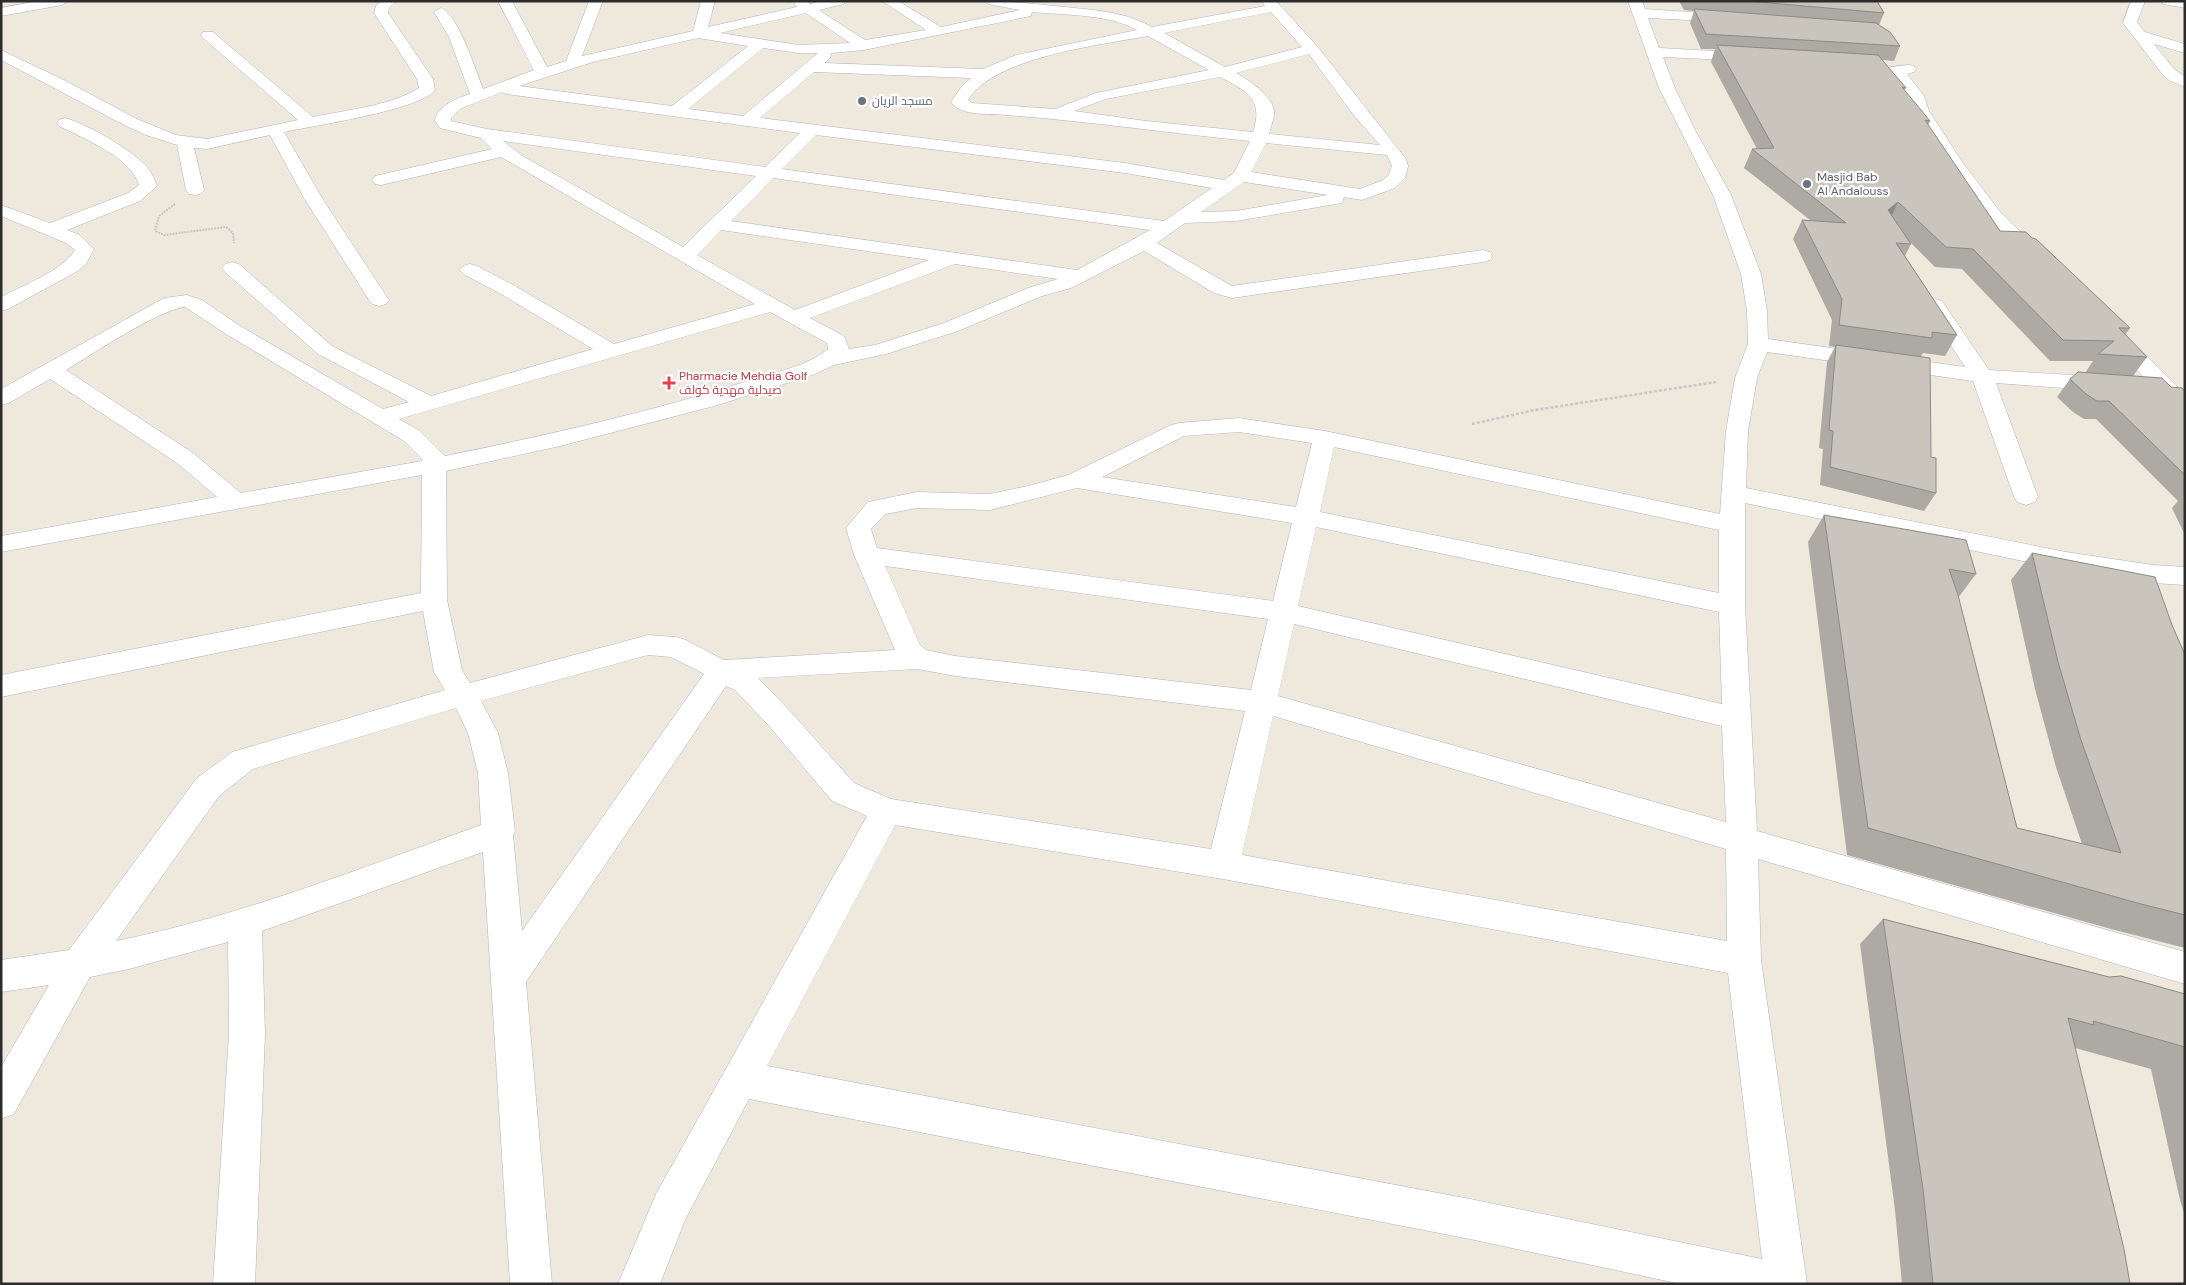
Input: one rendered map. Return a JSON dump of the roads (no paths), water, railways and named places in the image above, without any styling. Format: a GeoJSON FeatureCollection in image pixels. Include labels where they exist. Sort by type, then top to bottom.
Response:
{"type":"FeatureCollection","features":[{"type":"Feature","properties":{"kind":"street"},"geometry":{"type":"LineString","coordinates":[[1,12],[62,1]]}},
{"type":"Feature","properties":{"kind":"street"},"geometry":{"type":"LineString","coordinates":[[1,54],[137,124],[185,143],[198,145],[221,142],[394,104],[414,98],[427,90],[425,79],[381,13],[382,6],[390,1]]}},
{"type":"Feature","properties":{"kind":"street"},"geometry":{"type":"LineString","coordinates":[[505,1],[543,72]]}},
{"type":"Feature","properties":{"kind":"street"},"geometry":{"type":"LineString","coordinates":[[572,64],[596,1]]}},
{"type":"Feature","properties":{"kind":"street"},"geometry":{"type":"LineString","coordinates":[[699,34],[708,1]]}},
{"type":"Feature","properties":{"kind":"street"},"geometry":{"type":"LineString","coordinates":[[839,1],[803,5],[699,34],[543,72],[478,95],[446,112],[443,121],[446,125],[487,134],[768,172],[1174,223],[1236,216],[1362,195],[1383,188],[1396,178],[1400,166],[1398,159],[1383,138],[1358,110],[1312,48],[1271,5],[1154,32],[1021,58],[985,74],[967,89],[959,102],[962,105],[1059,114],[1156,114],[1258,138],[1392,151]]}},
{"type":"Feature","properties":{"kind":"street"},"geometry":{"type":"LineString","coordinates":[[888,1],[939,32]]}},
{"type":"Feature","properties":{"kind":"street"},"geometry":{"type":"LineString","coordinates":[[1,544],[434,466],[560,439],[710,400],[807,369],[828,360],[879,350],[919,338],[1035,292],[1064,284],[1144,243],[1234,181],[1253,157],[1265,121],[1266,110],[1263,103],[1246,86],[1222,71],[1154,32],[1122,18],[1020,7],[993,1]]}},
{"type":"Feature","properties":{"kind":"street"},"geometry":{"type":"LineString","coordinates":[[699,34],[799,48],[832,50],[939,32],[1079,1]]}},
{"type":"Feature","properties":{"kind":"street"},"geometry":{"type":"LineString","coordinates":[[2138,1],[2130,23],[2143,36],[2160,66],[2185,83]]}},
{"type":"Feature","properties":{"kind":"street"},"geometry":{"type":"LineString","coordinates":[[2168,1],[2185,4]]}},
{"type":"Feature","properties":{"kind":"street"},"geometry":{"type":"LineString","coordinates":[[803,5],[864,46]]}},
{"type":"Feature","properties":{"kind":"street"},"geometry":{"type":"LineString","coordinates":[[1745,20],[1637,7],[1667,88],[1722,195],[1751,274],[1757,311],[1758,344],[1746,378],[1737,431],[1732,524],[1732,605],[1742,840],[1744,960],[1786,1284]]}},
{"type":"Feature","properties":{"kind":"street"},"geometry":{"type":"LineString","coordinates":[[442,12],[456,38],[478,95]]}},
{"type":"Feature","properties":{"kind":"street"},"geometry":{"type":"LineString","coordinates":[[208,35],[311,123]]}},
{"type":"Feature","properties":{"kind":"street"},"geometry":{"type":"LineString","coordinates":[[2143,36],[2185,49]]}},
{"type":"Feature","properties":{"kind":"street"},"geometry":{"type":"LineString","coordinates":[[676,111],[760,43]]}},
{"type":"Feature","properties":{"kind":"street"},"geometry":{"type":"LineString","coordinates":[[1059,114],[1077,104],[1096,98],[1179,81],[1312,48]]}},
{"type":"Feature","properties":{"kind":"street"},"geometry":{"type":"LineString","coordinates":[[747,121],[832,50]]}},
{"type":"Feature","properties":{"kind":"street"},"geometry":{"type":"LineString","coordinates":[[1654,52],[1761,58]]}},
{"type":"Feature","properties":{"kind":"street"},"geometry":{"type":"LineString","coordinates":[[1884,67],[1905,62],[1896,70],[1916,96],[1922,111],[1956,165],[1995,217],[2048,270]]}},
{"type":"Feature","properties":{"kind":"street"},"geometry":{"type":"LineString","coordinates":[[811,67],[985,74]]}},
{"type":"Feature","properties":{"kind":"street"},"geometry":{"type":"LineString","coordinates":[[1156,114],[1179,81]]}},
{"type":"Feature","properties":{"kind":"street"},"geometry":{"type":"LineString","coordinates":[[499,88],[812,130],[1362,195]]}},
{"type":"Feature","properties":{"kind":"street"},"geometry":{"type":"LineString","coordinates":[[50,230],[134,197],[148,186],[148,180],[130,158],[65,123]]}},
{"type":"Feature","properties":{"kind":"street"},"geometry":{"type":"LineString","coordinates":[[275,130],[313,198],[379,300]]}},
{"type":"Feature","properties":{"kind":"street"},"geometry":{"type":"LineString","coordinates":[[685,256],[812,130]]}},
{"type":"Feature","properties":{"kind":"street"},"geometry":{"type":"LineString","coordinates":[[487,134],[515,160],[837,340],[839,350],[828,360]]}},
{"type":"Feature","properties":{"kind":"street"},"geometry":{"type":"LineString","coordinates":[[185,143],[195,190]]}},
{"type":"Feature","properties":{"kind":"street"},"geometry":{"type":"LineString","coordinates":[[381,180],[504,151]]}},
{"type":"Feature","properties":{"kind":"street"},"geometry":{"type":"LineString","coordinates":[[1,305],[69,268],[79,260],[84,252],[84,249],[73,239],[5,214]]}},
{"type":"Feature","properties":{"kind":"street"},"geometry":{"type":"LineString","coordinates":[[716,224],[1077,276]]}},
{"type":"Feature","properties":{"kind":"street"},"geometry":{"type":"LineString","coordinates":[[1144,243],[1221,289],[1232,292],[1482,256]]}},
{"type":"Feature","properties":{"kind":"street"},"geometry":{"type":"LineString","coordinates":[[793,317],[953,258]]}},
{"type":"Feature","properties":{"kind":"street"},"geometry":{"type":"LineString","coordinates":[[232,268],[325,350],[430,404]]}},
{"type":"Feature","properties":{"kind":"street"},"geometry":{"type":"LineString","coordinates":[[470,270],[508,290],[610,351]]}},
{"type":"Feature","properties":{"kind":"street"},"geometry":{"type":"LineString","coordinates":[[1923,287],[1982,376],[2026,497]]}},
{"type":"Feature","properties":{"kind":"street"},"geometry":{"type":"LineString","coordinates":[[1,398],[167,304],[178,300],[187,301],[195,304],[233,330],[380,417],[421,443],[433,456],[434,600],[448,672],[464,696],[483,732],[493,772],[499,832],[531,1284]]}},
{"type":"Feature","properties":{"kind":"street"},"geometry":{"type":"LineString","coordinates":[[380,417],[772,305]]}},
{"type":"Feature","properties":{"kind":"street"},"geometry":{"type":"LineString","coordinates":[[2102,323],[2138,358],[2164,388],[2185,407]]}},
{"type":"Feature","properties":{"kind":"street"},"geometry":{"type":"LineString","coordinates":[[1758,344],[1982,376],[2164,388]]}},
{"type":"Feature","properties":{"kind":"street"},"geometry":{"type":"LineString","coordinates":[[50,370],[185,458],[236,501]]}},
{"type":"Feature","properties":{"kind":"street"},"geometry":{"type":"LineString","coordinates":[[918,659],[909,651],[866,556],[858,528],[877,508],[917,500],[990,502],[1031,493],[1076,480],[1179,430],[1239,425],[1325,438],[1732,524]]}},
{"type":"Feature","properties":{"kind":"street"},"geometry":{"type":"LineString","coordinates":[[1223,865],[1325,438]]}},
{"type":"Feature","properties":{"kind":"street"},"geometry":{"type":"LineString","coordinates":[[1076,480],[1306,516],[1732,605]]}},
{"type":"Feature","properties":{"kind":"street"},"geometry":{"type":"LineString","coordinates":[[1733,493],[2057,559],[2153,574],[2185,576]]}},
{"type":"Feature","properties":{"kind":"street"},"geometry":{"type":"LineString","coordinates":[[866,556],[1284,612],[1736,718]]}},
{"type":"Feature","properties":{"kind":"street"},"geometry":{"type":"LineString","coordinates":[[2153,574],[2162,600]]}},
{"type":"Feature","properties":{"kind":"street"},"geometry":{"type":"LineString","coordinates":[[1,686],[434,600]]}},
{"type":"Feature","properties":{"kind":"street"},"geometry":{"type":"LineString","coordinates":[[1,1101],[16,1079],[80,963],[208,787],[242,760],[648,645],[676,647],[745,683],[779,718],[843,792],[887,811],[1223,865],[1744,960]]}},
{"type":"Feature","properties":{"kind":"street"},"geometry":{"type":"LineString","coordinates":[[722,670],[918,659],[955,666],[1262,702],[2185,968]]}},
{"type":"Feature","properties":{"kind":"street"},"geometry":{"type":"LineString","coordinates":[[509,978],[722,670]]}},
{"type":"Feature","properties":{"kind":"street"},"geometry":{"type":"LineString","coordinates":[[639,1284],[670,1208],[742,1079],[873,833],[887,811]]}},
{"type":"Feature","properties":{"kind":"street"},"geometry":{"type":"LineString","coordinates":[[1,976],[150,950],[244,921],[499,832]]}},
{"type":"Feature","properties":{"kind":"street"},"geometry":{"type":"LineString","coordinates":[[234,1284],[246,1034],[244,921]]}},
{"type":"Feature","properties":{"kind":"street"},"geometry":{"type":"LineString","coordinates":[[742,1079],[1470,1219],[1780,1284]]}},
{"type":"Feature","properties":{"kind":"place","name":"مسجد الريان"},"geometry":{"type":"Point","coordinates":[862,101]}},
{"type":"Feature","properties":{"kind":"place","name":"Masjid Bab Al Andalouss"},"geometry":{"type":"Point","coordinates":[1807,184]}},
{"type":"Feature","properties":{"kind":"place","name":"Pharmacie Mehdia Golf صيدلية مهدية كولف"},"geometry":{"type":"Point","coordinates":[669,383]}}]}
